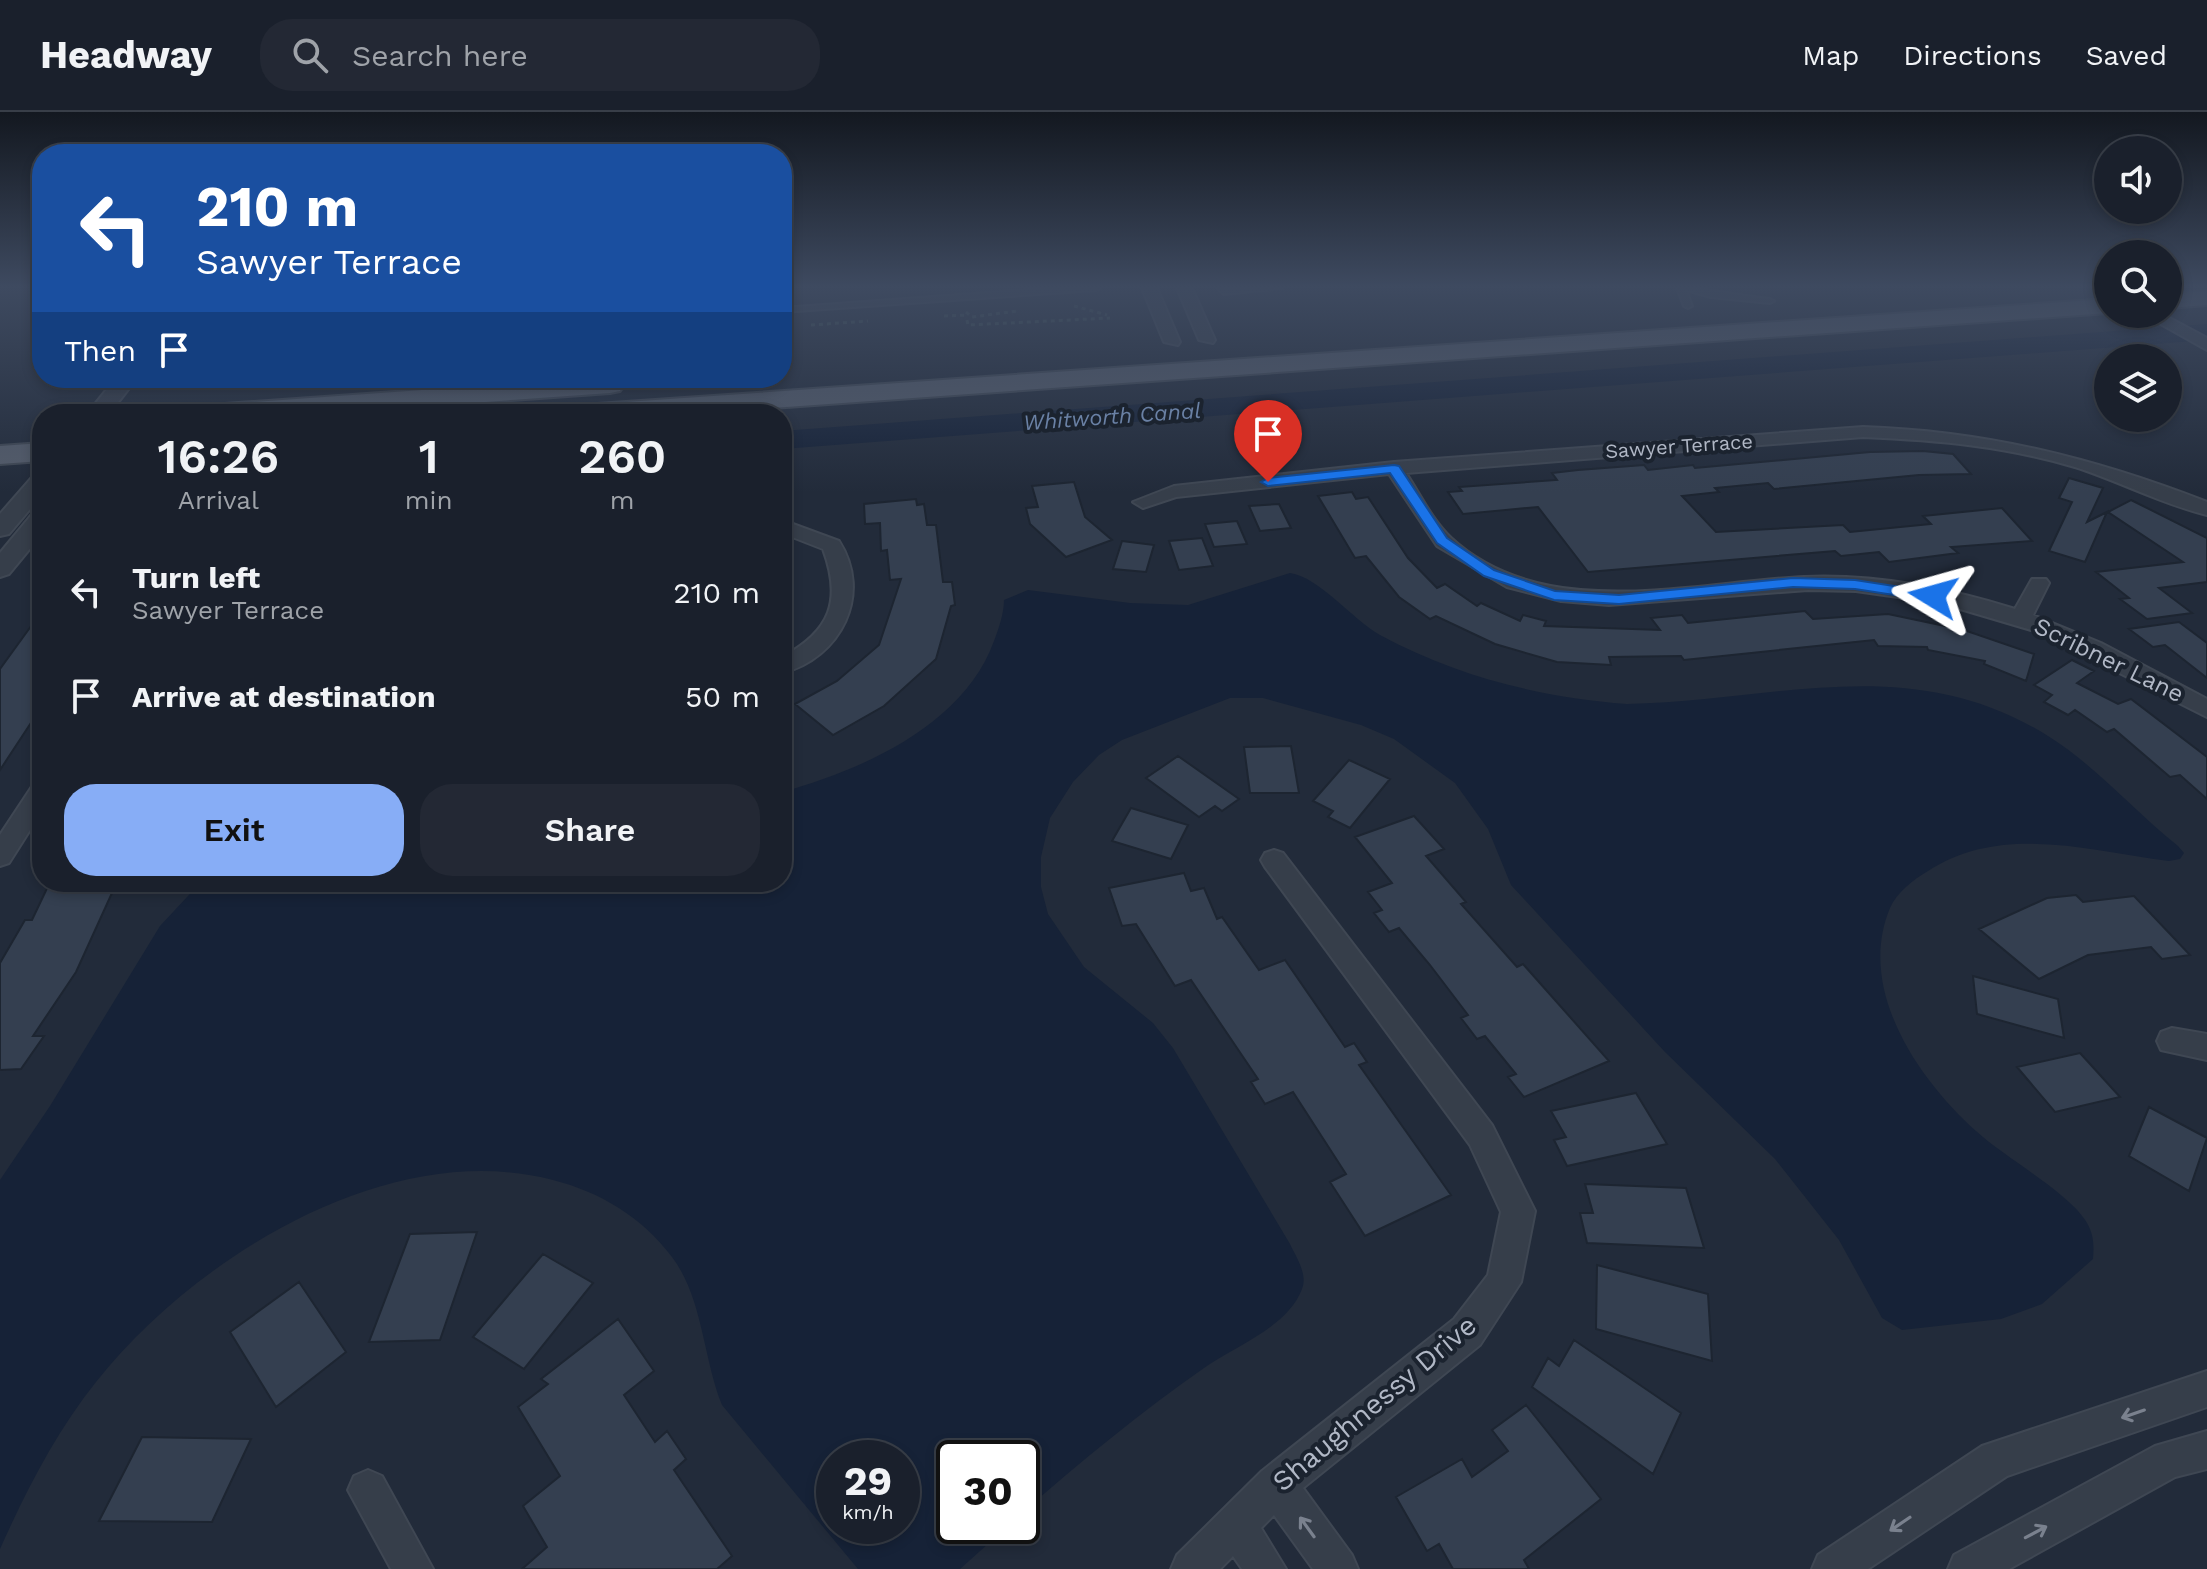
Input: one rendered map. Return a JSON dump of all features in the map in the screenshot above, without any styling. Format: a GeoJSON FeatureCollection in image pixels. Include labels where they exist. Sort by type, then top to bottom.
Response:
{"type":"FeatureCollection","features":[{"type":"Feature","properties":{"kind":"main road"},"geometry":{"type":"LineString","coordinates":[[773,399],[942,374],[1157,356]]}},
{"type":"Feature","properties":{"kind":"main road"},"geometry":{"type":"LineString","coordinates":[[705,404],[1390,356]]}},
{"type":"Feature","properties":{"kind":"main road"},"geometry":{"type":"LineString","coordinates":[[333,404],[553,388]]}},
{"type":"Feature","properties":{"kind":"main road"},"geometry":{"type":"LineString","coordinates":[[0,428],[32,426]]}},
{"type":"Feature","properties":{"kind":"main road"},"geometry":{"type":"LineString","coordinates":[[0,455],[32,453]]}},
{"type":"Feature","properties":{"kind":"street"},"geometry":{"type":"LineString","coordinates":[[106,404],[119,388]]}},
{"type":"Feature","properties":{"kind":"street","name":"Sawyer Terrace"},"geometry":{"type":"LineString","coordinates":[[1143,502],[1174,492],[1394,468],[1863,432],[1927,432],[2065,456],[2207,509]]}},
{"type":"Feature","properties":{"kind":"street","name":"Scribner Lane"},"geometry":{"type":"LineString","coordinates":[[1394,468],[1442,540],[1489,573],[1554,596],[1619,600],[1793,583],[1855,585],[1933,596],[2021,617],[2118,659],[2207,709]]}},
{"type":"Feature","properties":{"kind":"street"},"geometry":{"type":"LineString","coordinates":[[6,523],[32,492]]}},
{"type":"Feature","properties":{"kind":"street"},"geometry":{"type":"LineString","coordinates":[[792,529],[832,545],[841,565],[843,613],[814,651],[792,661]]}},
{"type":"Feature","properties":{"kind":"street"},"geometry":{"type":"LineString","coordinates":[[0,569],[32,530]]}},
{"type":"Feature","properties":{"kind":"street"},"geometry":{"type":"LineString","coordinates":[[2021,617],[2039,583]]}},
{"type":"Feature","properties":{"kind":"street"},"geometry":{"type":"LineString","coordinates":[[0,856],[32,806]]}},
{"type":"Feature","properties":{"kind":"street","name":"Shaughnessy Drive"},"geometry":{"type":"LineString","coordinates":[[1191,1569],[1276,1485],[1467,1332],[1504,1282],[1518,1211],[1481,1135],[1274,860]]}},
{"type":"Feature","properties":{"kind":"street"},"geometry":{"type":"LineString","coordinates":[[2172,1041],[2207,1047]]}},
{"type":"Feature","properties":{"kind":"street"},"geometry":{"type":"LineString","coordinates":[[1832,1569],[1996,1460],[2207,1389]]}},
{"type":"Feature","properties":{"kind":"street"},"geometry":{"type":"LineString","coordinates":[[1968,1569],[2169,1460],[2207,1450]]}},
{"type":"Feature","properties":{"kind":"street"},"geometry":{"type":"LineString","coordinates":[[1276,1485],[1338,1569]]}},
{"type":"Feature","properties":{"kind":"street"},"geometry":{"type":"LineString","coordinates":[[368,1490],[413,1569]]}},
{"type":"Feature","properties":{"kind":"street"},"geometry":{"type":"LineString","coordinates":[[1235,1525],[1266,1569]]}},
{"type":"Feature","properties":{"kind":"water","name":"Whitworth Canal"},"geometry":{"type":"Polygon","coordinates":[[[1781,356],[1998,356],[792,448],[792,430],[1781,356]]]}},
{"type":"Feature","properties":{"kind":"water"},"geometry":{"type":"Polygon","coordinates":[[[1290,573],[1312,582],[1369,628],[1409,650],[1469,673],[1531,690],[1627,704],[1790,690],[1894,687],[1945,694],[1996,710],[2048,736],[2099,775],[2178,846],[2184,853],[2180,859],[2169,861],[2046,844],[1986,848],[1956,856],[1917,878],[1893,902],[1882,939],[1881,970],[1887,1000],[1898,1030],[1933,1086],[1976,1131],[2079,1212],[2091,1232],[2093,1259],[2042,1304],[2001,1319],[1902,1330],[1882,1318],[1839,1240],[1775,1159],[1665,1052],[1511,885],[1488,829],[1455,783],[1394,739],[1361,725],[1263,698],[1230,698],[1122,740],[1099,755],[1073,782],[1050,818],[1041,857],[1041,887],[1048,914],[1084,967],[1153,1023],[1173,1048],[1290,1244],[1302,1272],[1302,1289],[1295,1302],[1273,1325],[1157,1402],[1040,1497],[1040,1440],[936,1440],[936,1544],[988,1544],[960,1569],[858,1569],[837,1544],[920,1544],[920,1440],[816,1440],[816,1518],[722,1405],[690,1291],[672,1257],[660,1243],[634,1218],[587,1191],[553,1180],[490,1171],[426,1176],[362,1192],[300,1218],[241,1252],[186,1292],[137,1336],[81,1401],[43,1462],[0,1549],[0,1180],[50,1106],[160,926],[192,892],[792,892],[792,789],[876,757],[935,720],[980,671],[998,631],[1004,600],[1028,590],[1130,603],[1188,605],[1290,573]]]}},
{"type":"Feature","properties":{"kind":"building"},"geometry":{"type":"Polygon","coordinates":[[[1870,452],[1953,454],[1971,474],[1919,475],[1774,489],[1768,483],[1715,488],[1719,492],[1682,496],[1716,532],[1843,525],[1850,532],[1931,524],[1923,516],[2002,508],[2032,541],[1951,547],[1958,553],[1889,562],[1879,552],[1841,556],[1835,551],[1588,572],[1538,507],[1463,514],[1448,492],[1462,491],[1459,487],[1557,480],[1552,473],[1578,470],[1644,465],[1648,470],[1693,465],[1695,468],[1870,452]]]}},
{"type":"Feature","properties":{"kind":"building"},"geometry":{"type":"Polygon","coordinates":[[[2069,478],[2103,488],[2087,522],[2107,512],[2085,562],[2049,551],[2072,502],[2059,498],[2069,478]]]}},
{"type":"Feature","properties":{"kind":"building"},"geometry":{"type":"Polygon","coordinates":[[[1074,482],[1085,517],[1112,540],[1066,557],[1030,524],[1026,508],[1038,507],[1032,486],[1074,482]]]}},
{"type":"Feature","properties":{"kind":"building"},"geometry":{"type":"Polygon","coordinates":[[[1352,492],[1356,499],[1368,497],[1408,558],[1437,588],[1445,584],[1477,606],[1481,603],[1520,621],[1523,615],[1546,621],[1544,626],[1660,630],[1651,618],[1682,615],[1688,623],[1805,611],[1813,619],[1888,614],[1964,630],[2034,654],[2026,681],[1984,664],[1985,661],[1928,650],[1927,647],[1878,646],[1874,640],[1684,660],[1681,656],[1609,657],[1611,665],[1557,662],[1495,644],[1436,616],[1430,619],[1399,597],[1366,556],[1355,558],[1318,496],[1352,492]]]}},
{"type":"Feature","properties":{"kind":"building"},"geometry":{"type":"Polygon","coordinates":[[[916,499],[917,505],[924,504],[927,525],[936,525],[943,582],[952,582],[955,605],[951,606],[936,659],[884,706],[833,735],[795,704],[837,681],[879,645],[901,579],[890,580],[887,550],[881,551],[880,523],[865,524],[864,504],[916,499]]]}},
{"type":"Feature","properties":{"kind":"building"},"geometry":{"type":"Polygon","coordinates":[[[2131,500],[2207,538],[2207,582],[2159,588],[2192,613],[2147,619],[2120,599],[2129,598],[2096,572],[2183,562],[2108,512],[2131,500]]]}},
{"type":"Feature","properties":{"kind":"building"},"geometry":{"type":"Polygon","coordinates":[[[1279,504],[1291,528],[1260,531],[1249,506],[1279,504]]]}},
{"type":"Feature","properties":{"kind":"building"},"geometry":{"type":"Polygon","coordinates":[[[1237,521],[1247,544],[1214,547],[1205,524],[1237,521]]]}},
{"type":"Feature","properties":{"kind":"building"},"geometry":{"type":"Polygon","coordinates":[[[1202,538],[1213,566],[1179,570],[1169,541],[1202,538]]]}},
{"type":"Feature","properties":{"kind":"building"},"geometry":{"type":"Polygon","coordinates":[[[1122,541],[1154,545],[1146,572],[1113,569],[1122,541]]]}},
{"type":"Feature","properties":{"kind":"building"},"geometry":{"type":"Polygon","coordinates":[[[2179,622],[2207,643],[2207,678],[2165,645],[2153,647],[2129,629],[2179,622]]]}},
{"type":"Feature","properties":{"kind":"building"},"geometry":{"type":"Polygon","coordinates":[[[32,625],[32,721],[0,770],[0,669],[32,625]]]}},
{"type":"Feature","properties":{"kind":"building"},"geometry":{"type":"Polygon","coordinates":[[[2072,660],[2094,671],[2077,683],[2118,704],[2131,699],[2207,757],[2207,799],[2180,775],[2170,777],[2114,729],[2107,732],[2075,710],[2068,715],[2044,702],[2052,695],[2034,685],[2072,660]]]}},
{"type":"Feature","properties":{"kind":"building"},"geometry":{"type":"Polygon","coordinates":[[[1291,746],[1299,793],[1250,793],[1244,747],[1291,746]]]}},
{"type":"Feature","properties":{"kind":"building"},"geometry":{"type":"Polygon","coordinates":[[[1178,756],[1239,799],[1222,811],[1215,806],[1199,817],[1146,778],[1178,756]]]}},
{"type":"Feature","properties":{"kind":"building"},"geometry":{"type":"Polygon","coordinates":[[[1349,760],[1390,779],[1350,828],[1328,817],[1333,811],[1313,801],[1349,760]]]}},
{"type":"Feature","properties":{"kind":"building"},"geometry":{"type":"Polygon","coordinates":[[[1131,808],[1188,825],[1171,859],[1112,841],[1131,808]]]}},
{"type":"Feature","properties":{"kind":"building"},"geometry":{"type":"Polygon","coordinates":[[[1414,816],[1444,849],[1426,856],[1466,902],[1461,904],[1517,967],[1523,964],[1609,1061],[1524,1097],[1508,1077],[1516,1074],[1485,1036],[1477,1039],[1461,1018],[1468,1015],[1430,965],[1399,928],[1389,932],[1374,913],[1382,910],[1368,892],[1392,883],[1355,837],[1414,816]]]}},
{"type":"Feature","properties":{"kind":"building"},"geometry":{"type":"Polygon","coordinates":[[[1184,873],[1191,891],[1204,888],[1217,919],[1222,917],[1259,970],[1285,960],[1345,1047],[1354,1043],[1367,1062],[1359,1065],[1451,1195],[1365,1236],[1330,1182],[1346,1174],[1293,1092],[1265,1104],[1251,1082],[1258,1079],[1191,980],[1175,986],[1136,924],[1122,926],[1109,888],[1184,873]]]}},
{"type":"Feature","properties":{"kind":"building"},"geometry":{"type":"Polygon","coordinates":[[[45,892],[112,892],[76,972],[33,1036],[44,1036],[21,1069],[0,1070],[0,963],[25,920],[32,920],[45,892]]]}},
{"type":"Feature","properties":{"kind":"building"},"geometry":{"type":"Polygon","coordinates":[[[2076,895],[2083,902],[2134,896],[2190,955],[2162,959],[2151,947],[2088,955],[2039,979],[1979,929],[2047,898],[2076,895]]]}},
{"type":"Feature","properties":{"kind":"building"},"geometry":{"type":"Polygon","coordinates":[[[1973,976],[2058,999],[2064,1038],[1977,1014],[1973,976]]]}},
{"type":"Feature","properties":{"kind":"building"},"geometry":{"type":"Polygon","coordinates":[[[2080,1053],[2120,1097],[2055,1112],[2017,1067],[2080,1053]]]}},
{"type":"Feature","properties":{"kind":"building"},"geometry":{"type":"Polygon","coordinates":[[[1636,1093],[1667,1144],[1567,1166],[1554,1140],[1566,1137],[1551,1111],[1636,1093]]]}},
{"type":"Feature","properties":{"kind":"building"},"geometry":{"type":"Polygon","coordinates":[[[2149,1107],[2207,1138],[2189,1191],[2129,1156],[2149,1107]]]}},
{"type":"Feature","properties":{"kind":"building"},"geometry":{"type":"Polygon","coordinates":[[[1585,1184],[1686,1188],[1704,1248],[1587,1243],[1580,1213],[1593,1213],[1585,1184]]]}},
{"type":"Feature","properties":{"kind":"building"},"geometry":{"type":"Polygon","coordinates":[[[477,1232],[440,1340],[369,1342],[410,1234],[477,1232]]]}},
{"type":"Feature","properties":{"kind":"building"},"geometry":{"type":"Polygon","coordinates":[[[543,1254],[593,1283],[524,1369],[473,1337],[543,1254]]]}},
{"type":"Feature","properties":{"kind":"building"},"geometry":{"type":"Polygon","coordinates":[[[1597,1265],[1708,1294],[1712,1361],[1596,1329],[1597,1265]]]}},
{"type":"Feature","properties":{"kind":"building"},"geometry":{"type":"Polygon","coordinates":[[[299,1282],[346,1352],[276,1407],[230,1332],[299,1282]]]}},
{"type":"Feature","properties":{"kind":"building"},"geometry":{"type":"Polygon","coordinates":[[[618,1319],[654,1371],[624,1395],[655,1442],[667,1431],[686,1459],[674,1470],[732,1556],[717,1569],[522,1569],[547,1547],[523,1506],[560,1476],[518,1407],[548,1384],[541,1379],[618,1319]]]}},
{"type":"Feature","properties":{"kind":"building"},"geometry":{"type":"Polygon","coordinates":[[[1574,1340],[1681,1413],[1653,1474],[1532,1387],[1548,1358],[1559,1366],[1574,1340]]]}},
{"type":"Feature","properties":{"kind":"building"},"geometry":{"type":"Polygon","coordinates":[[[1526,1405],[1601,1499],[1524,1560],[1529,1569],[1453,1569],[1439,1544],[1427,1551],[1396,1497],[1462,1459],[1472,1477],[1508,1451],[1492,1430],[1526,1405]]]}},
{"type":"Feature","properties":{"kind":"building"},"geometry":{"type":"Polygon","coordinates":[[[142,1437],[251,1439],[212,1522],[99,1521],[142,1437]]]}},
{"type":"Feature","properties":{"kind":"route"},"geometry":{"type":"LineString","coordinates":[[1268,482],[1394,468],[1442,540],[1489,573],[1554,596],[1619,600],[1793,583],[1855,585],[1933,596]]}}]}
